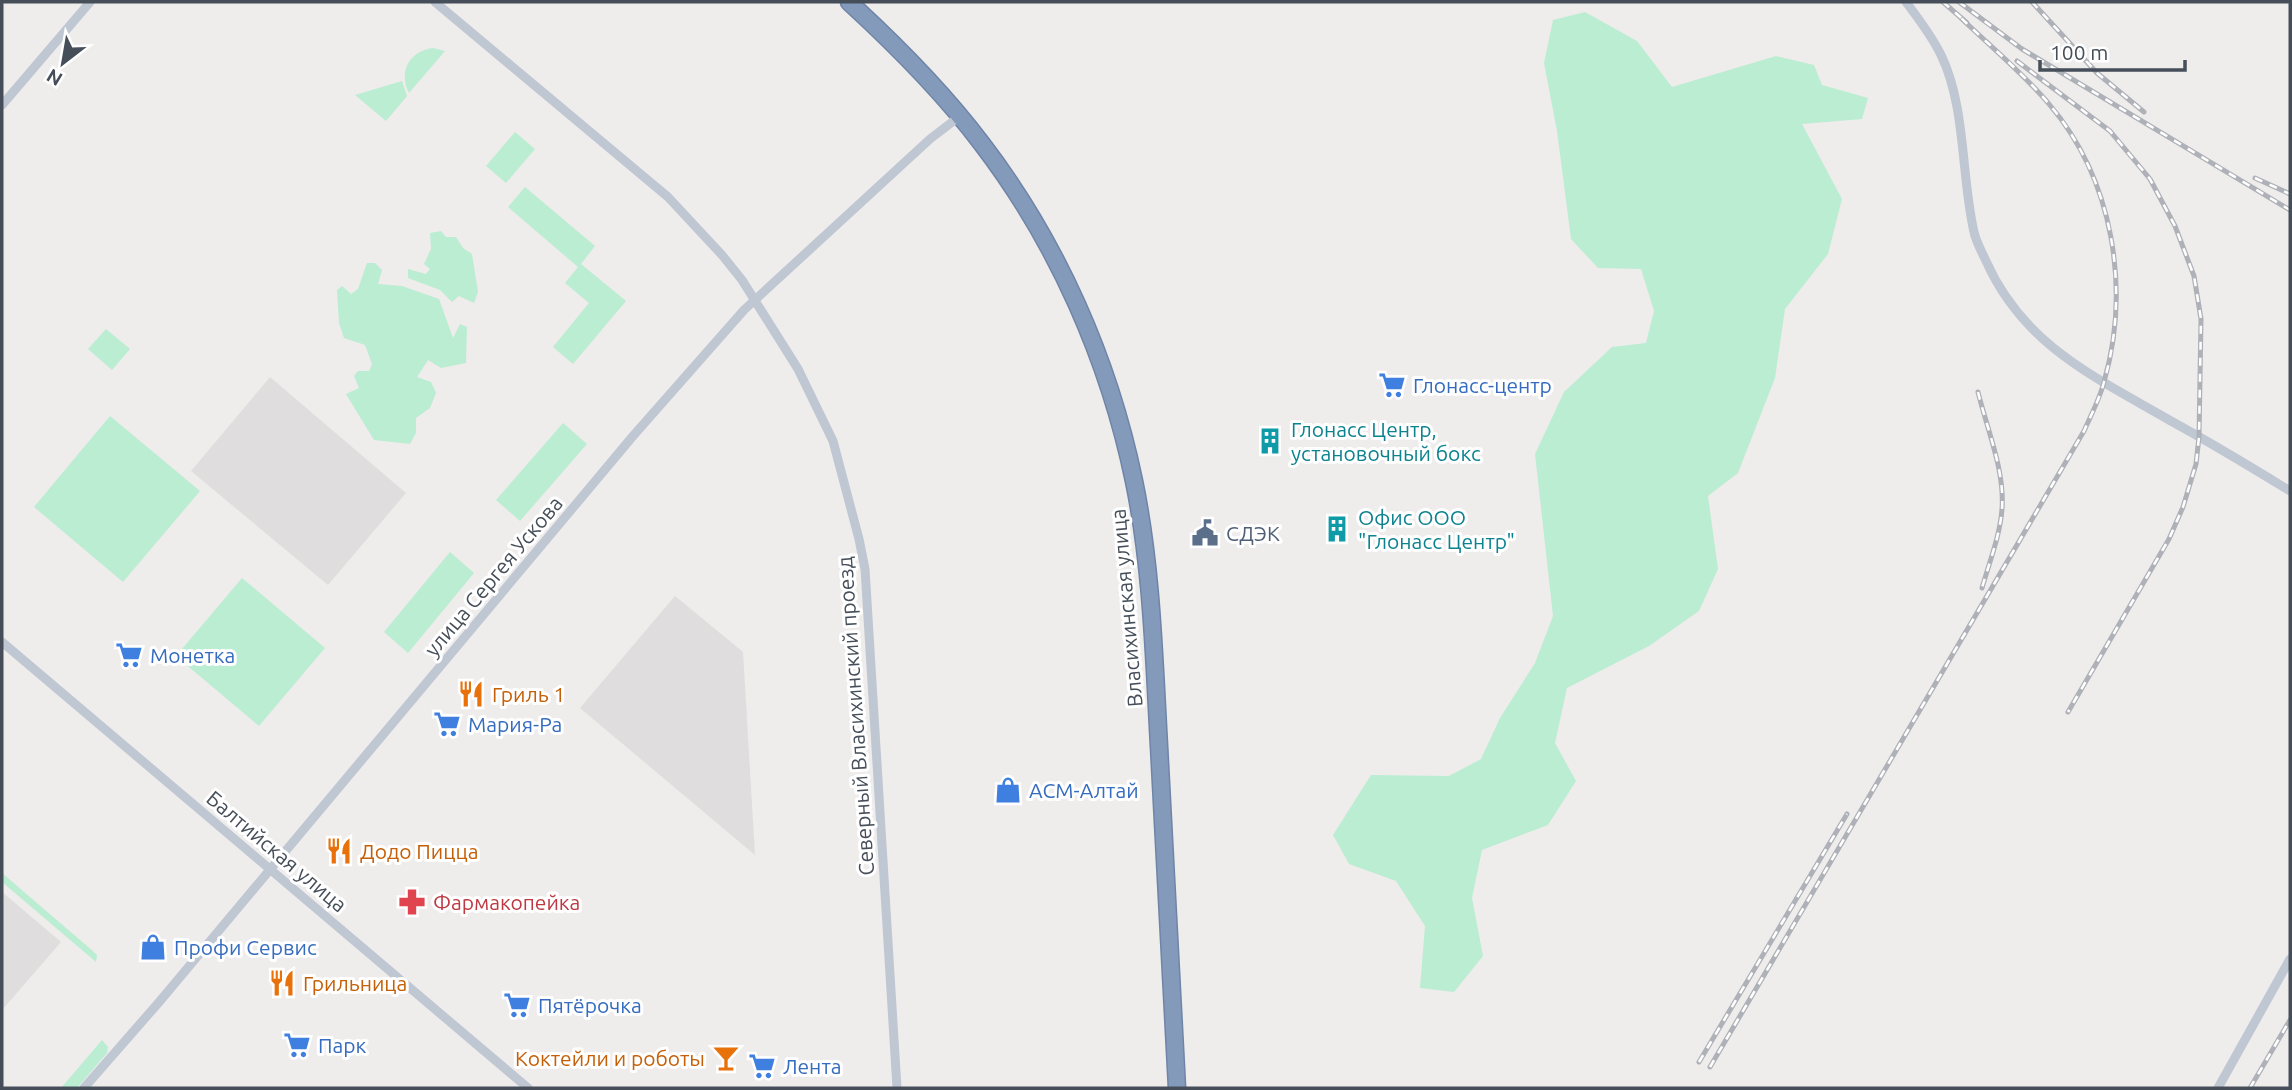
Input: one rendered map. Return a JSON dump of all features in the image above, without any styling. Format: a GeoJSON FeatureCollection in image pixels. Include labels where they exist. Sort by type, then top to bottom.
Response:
{"type":"FeatureCollection","features":[{"type":"Feature","properties":{"kind":"highway","name":"Власихинская улица"},"geometry":{"type":"LineString","coordinates":[[849,2],[893,43],[960,116],[1007,178],[1050,250],[1074,298],[1109,391],[1134,482],[1146,551],[1171,947],[1177,1088]]}},
{"type":"Feature","properties":{"kind":"street"},"geometry":{"type":"LineString","coordinates":[[2,105],[90,2]]}},
{"type":"Feature","properties":{"kind":"street","name":"Северный Власихинский проезд"},"geometry":{"type":"LineString","coordinates":[[435,2],[668,197],[722,255],[798,369],[833,441],[865,569],[897,1088]]}},
{"type":"Feature","properties":{"kind":"street"},"geometry":{"type":"LineString","coordinates":[[1906,2],[1941,54],[1949,74],[1958,115],[1974,234],[1994,278],[2012,308],[2035,332],[2076,366],[2290,491]]}},
{"type":"Feature","properties":{"kind":"street","name":"улица Сергея Ускова"},"geometry":{"type":"LineString","coordinates":[[84,1088],[633,436],[754,300],[930,139],[960,116]]}},
{"type":"Feature","properties":{"kind":"street","name":"Балтийская улица"},"geometry":{"type":"LineString","coordinates":[[2,642],[528,1088]]}},
{"type":"Feature","properties":{"kind":"street"},"geometry":{"type":"LineString","coordinates":[[2218,1088],[2290,959]]}},
{"type":"Feature","properties":{"kind":"shaded area"},"geometry":{"type":"Polygon","coordinates":[[[270,377],[406,493],[328,585],[191,471],[270,377]]]}},
{"type":"Feature","properties":{"kind":"shaded area"},"geometry":{"type":"Polygon","coordinates":[[[675,596],[743,652],[755,855],[580,708],[675,596]]]}},
{"type":"Feature","properties":{"kind":"shaded area"},"geometry":{"type":"Polygon","coordinates":[[[2,892],[61,942],[2,1010],[2,892]]]}},
{"type":"Feature","properties":{"kind":"green space"},"geometry":{"type":"Polygon","coordinates":[[[1585,12],[1637,41],[1672,87],[1776,56],[1814,65],[1822,85],[1868,98],[1862,119],[1802,124],[1842,199],[1828,254],[1785,309],[1775,378],[1738,473],[1708,496],[1718,569],[1699,611],[1649,646],[1567,688],[1555,743],[1576,781],[1548,825],[1482,850],[1472,898],[1483,956],[1454,992],[1420,988],[1425,926],[1396,881],[1349,864],[1333,835],[1371,775],[1449,776],[1481,759],[1500,718],[1535,663],[1553,616],[1535,454],[1564,392],[1612,347],[1646,343],[1654,311],[1641,269],[1598,268],[1571,239],[1557,131],[1544,63],[1553,20],[1585,12]]]}},
{"type":"Feature","properties":{"kind":"green space"},"geometry":{"type":"Polygon","coordinates":[[[433,48],[445,51],[409,93],[405,78],[408,64],[418,53],[433,48]]]}},
{"type":"Feature","properties":{"kind":"green space"},"geometry":{"type":"Polygon","coordinates":[[[402,81],[407,96],[386,121],[355,95],[402,81]]]}},
{"type":"Feature","properties":{"kind":"green space"},"geometry":{"type":"Polygon","coordinates":[[[515,132],[535,149],[506,183],[486,166],[515,132]]]}},
{"type":"Feature","properties":{"kind":"green space"},"geometry":{"type":"Polygon","coordinates":[[[525,187],[595,246],[581,264],[626,301],[573,364],[553,347],[589,303],[565,283],[578,267],[508,207],[525,187]]]}},
{"type":"Feature","properties":{"kind":"green space"},"geometry":{"type":"Polygon","coordinates":[[[441,231],[446,237],[456,237],[463,248],[472,254],[478,292],[474,303],[459,296],[452,302],[440,290],[408,278],[408,269],[426,274],[430,269],[424,264],[431,249],[430,233],[441,231]]]}},
{"type":"Feature","properties":{"kind":"green space"},"geometry":{"type":"Polygon","coordinates":[[[367,263],[375,263],[382,270],[378,284],[402,286],[439,299],[453,338],[460,324],[467,327],[466,363],[441,368],[428,360],[417,377],[431,382],[436,393],[430,408],[416,418],[416,433],[410,444],[374,440],[346,394],[359,388],[354,376],[358,371],[369,371],[372,364],[365,345],[344,338],[339,323],[337,290],[342,286],[351,294],[358,289],[367,263]]]}},
{"type":"Feature","properties":{"kind":"green space"},"geometry":{"type":"Polygon","coordinates":[[[106,329],[130,349],[112,370],[88,349],[106,329]]]}},
{"type":"Feature","properties":{"kind":"green space"},"geometry":{"type":"Polygon","coordinates":[[[110,416],[200,491],[123,582],[34,507],[110,416]]]}},
{"type":"Feature","properties":{"kind":"green space"},"geometry":{"type":"Polygon","coordinates":[[[563,423],[587,444],[520,521],[496,500],[563,423]]]}},
{"type":"Feature","properties":{"kind":"green space"},"geometry":{"type":"Polygon","coordinates":[[[450,552],[474,573],[408,653],[384,632],[450,552]]]}},
{"type":"Feature","properties":{"kind":"green space"},"geometry":{"type":"Polygon","coordinates":[[[242,578],[325,648],[259,726],[176,656],[242,578]]]}},
{"type":"Feature","properties":{"kind":"green space"},"geometry":{"type":"Polygon","coordinates":[[[2,873],[94,952],[97,955],[96,962],[2,882],[2,873]]]}},
{"type":"Feature","properties":{"kind":"green space"},"geometry":{"type":"Polygon","coordinates":[[[102,1040],[108,1047],[107,1053],[77,1088],[61,1088],[102,1040]]]}},
{"type":"Feature","properties":{"kind":"railway"},"geometry":{"type":"LineString","coordinates":[[1943,2],[1967,23]]}},
{"type":"Feature","properties":{"kind":"railway"},"geometry":{"type":"LineString","coordinates":[[1959,2],[2022,49],[2290,210]]}},
{"type":"Feature","properties":{"kind":"railway"},"geometry":{"type":"LineString","coordinates":[[2032,2],[2097,73],[2144,112]]}},
{"type":"Feature","properties":{"kind":"railway"},"geometry":{"type":"LineString","coordinates":[[1710,1067],[2084,431],[2104,382],[2116,309],[2111,236],[2102,200],[2071,134],[2049,104],[1961,18]]}},
{"type":"Feature","properties":{"kind":"railway"},"geometry":{"type":"LineString","coordinates":[[2017,61],[2110,131],[2150,179],[2175,226],[2194,276],[2201,319],[2199,437],[2196,464],[2183,507],[2169,539],[2068,712]]}},
{"type":"Feature","properties":{"kind":"railway"},"geometry":{"type":"LineString","coordinates":[[2255,178],[2290,194]]}},
{"type":"Feature","properties":{"kind":"railway"},"geometry":{"type":"LineString","coordinates":[[1978,392],[1998,465],[2002,495],[1999,529],[1982,588]]}},
{"type":"Feature","properties":{"kind":"railway"},"geometry":{"type":"LineString","coordinates":[[1699,1062],[1847,814]]}},
{"type":"Feature","properties":{"kind":"railway"},"geometry":{"type":"LineString","coordinates":[[2250,1088],[2290,1020]]}},
{"type":"Feature","properties":{"kind":"place","name":"Глонасс-центр"},"geometry":{"type":"Point","coordinates":[1392,385]}},
{"type":"Feature","properties":{"kind":"place","name":"Глонасс Центр, установочный бокс"},"geometry":{"type":"Point","coordinates":[1270,441]}},
{"type":"Feature","properties":{"kind":"place","name":"Офис ООО \"Глонасс Центр\""},"geometry":{"type":"Point","coordinates":[1337,529]}},
{"type":"Feature","properties":{"kind":"place","name":"СДЭК"},"geometry":{"type":"Point","coordinates":[1205,533]}},
{"type":"Feature","properties":{"kind":"place","name":"Монетка"},"geometry":{"type":"Point","coordinates":[129,655]}},
{"type":"Feature","properties":{"kind":"place","name":"Гриль 1"},"geometry":{"type":"Point","coordinates":[471,694]}},
{"type":"Feature","properties":{"kind":"place","name":"Мария-Ра"},"geometry":{"type":"Point","coordinates":[447,724]}},
{"type":"Feature","properties":{"kind":"place","name":"АСМ-Алтай"},"geometry":{"type":"Point","coordinates":[1008,790]}},
{"type":"Feature","properties":{"kind":"place","name":"Додо Пицца"},"geometry":{"type":"Point","coordinates":[339,851]}},
{"type":"Feature","properties":{"kind":"place","name":"Фармакопейка"},"geometry":{"type":"Point","coordinates":[412,902]}},
{"type":"Feature","properties":{"kind":"place","name":"Профи Сервис"},"geometry":{"type":"Point","coordinates":[153,947]}},
{"type":"Feature","properties":{"kind":"place","name":"Грильница"},"geometry":{"type":"Point","coordinates":[282,983]}},
{"type":"Feature","properties":{"kind":"place","name":"Пятёрочка"},"geometry":{"type":"Point","coordinates":[517,1005]}},
{"type":"Feature","properties":{"kind":"place","name":"Парк"},"geometry":{"type":"Point","coordinates":[297,1045]}},
{"type":"Feature","properties":{"kind":"place","name":"Коктейли и роботы"},"geometry":{"type":"Point","coordinates":[726,1058]}},
{"type":"Feature","properties":{"kind":"place","name":"Лента"},"geometry":{"type":"Point","coordinates":[762,1066]}}]}
